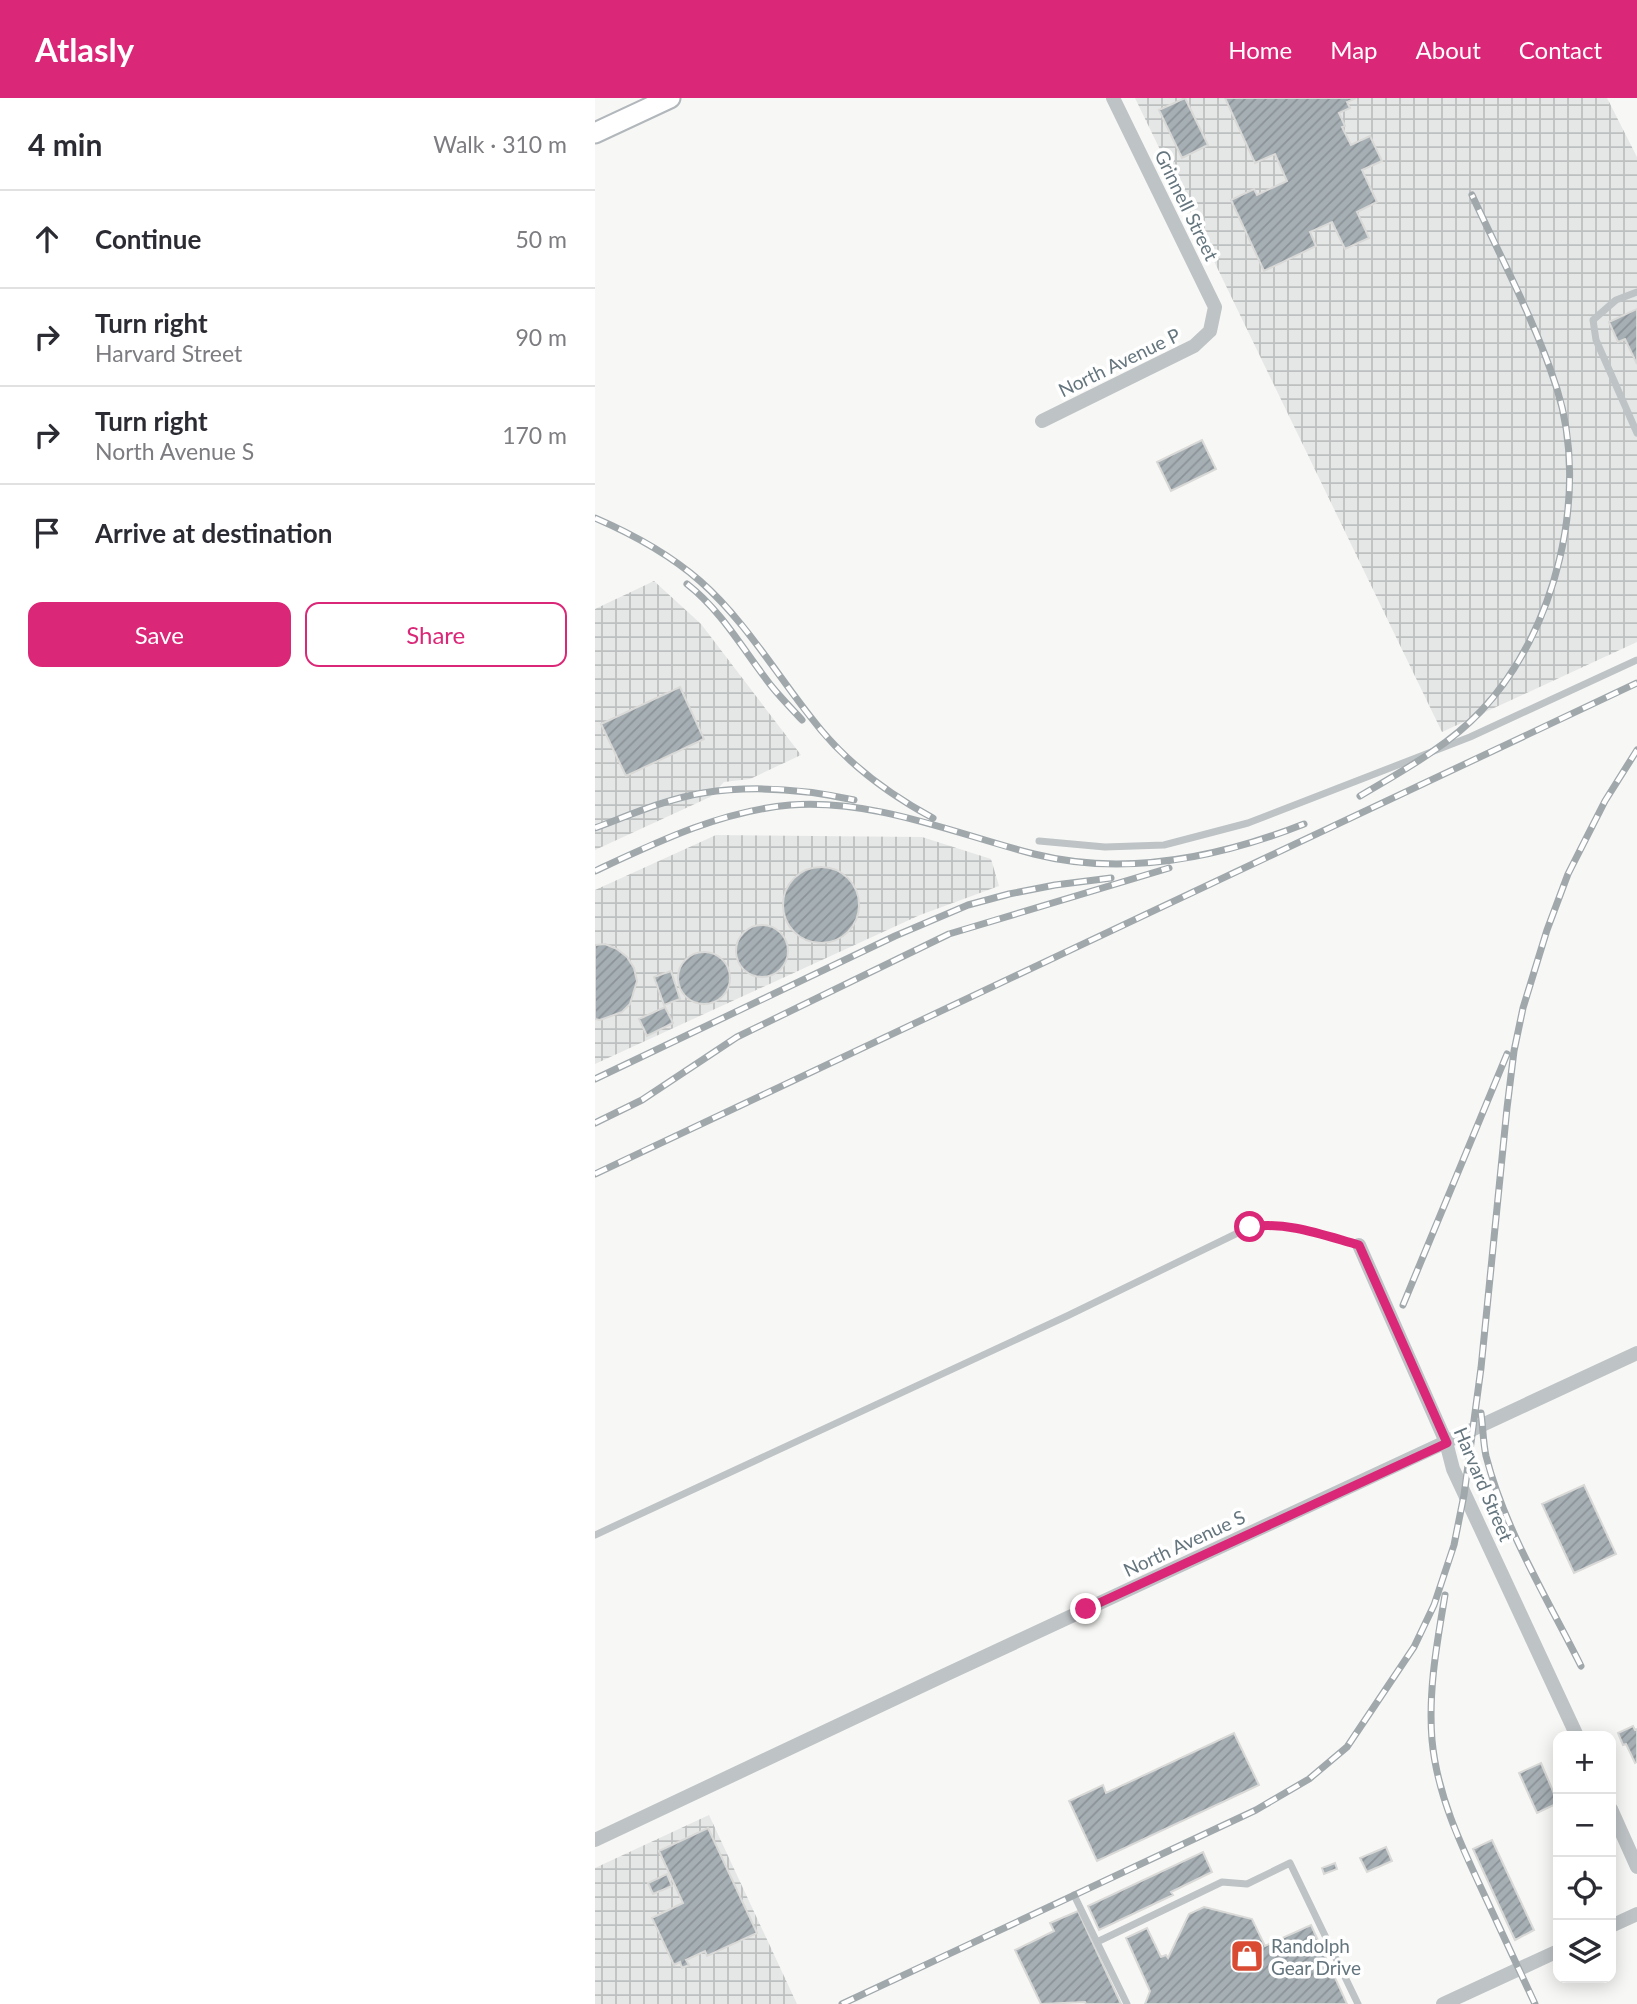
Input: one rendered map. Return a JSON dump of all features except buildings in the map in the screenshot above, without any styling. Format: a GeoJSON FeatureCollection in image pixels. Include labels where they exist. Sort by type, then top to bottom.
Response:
{"type":"FeatureCollection","features":[{"type":"Feature","properties":{"kind":"street"},"geometry":{"type":"LineString","coordinates":[[595,133],[641,104],[670,98]]}},
{"type":"Feature","properties":{"kind":"street","name":"Grinnell Street"},"geometry":{"type":"LineString","coordinates":[[1113,98],[1216,307],[1210,331]]}},
{"type":"Feature","properties":{"kind":"street","name":"North Avenue P"},"geometry":{"type":"LineString","coordinates":[[1042,421],[1194,346],[1210,331]]}},
{"type":"Feature","properties":{"kind":"street","name":"Harvard Street"},"geometry":{"type":"LineString","coordinates":[[1359,1245],[1447,1443],[1453,1469],[1575,1731]]}},
{"type":"Feature","properties":{"kind":"street","name":"North Avenue S"},"geometry":{"type":"LineString","coordinates":[[595,1840],[1637,1353]]}},
{"type":"Feature","properties":{"kind":"street"},"geometry":{"type":"LineString","coordinates":[[1616,1821],[1637,1867]]}},
{"type":"Feature","properties":{"kind":"street"},"geometry":{"type":"LineString","coordinates":[[1616,1924],[1637,1913]]}},
{"type":"Feature","properties":{"kind":"street"},"geometry":{"type":"LineString","coordinates":[[1443,2004],[1553,1953]]}},
{"type":"Feature","properties":{"kind":"lane"},"geometry":{"type":"LineString","coordinates":[[1637,292],[1616,300],[1593,320],[1596,340],[1637,433]]}},
{"type":"Feature","properties":{"kind":"lane"},"geometry":{"type":"LineString","coordinates":[[1039,841],[1105,847],[1164,845],[1248,823],[1470,737],[1637,660]]}},
{"type":"Feature","properties":{"kind":"lane"},"geometry":{"type":"LineString","coordinates":[[595,1535],[1067,1316],[1250,1227],[1269,1224],[1291,1226],[1359,1245]]}},
{"type":"Feature","properties":{"kind":"lane"},"geometry":{"type":"LineString","coordinates":[[1097,1942],[1222,1882],[1247,1884],[1290,1863],[1357,2004]]}},
{"type":"Feature","properties":{"kind":"lane"},"geometry":{"type":"LineString","coordinates":[[1074,1895],[1127,2004]]}},
{"type":"Feature","properties":{"kind":"shaded area"},"geometry":{"type":"Polygon","coordinates":[[[1135,98],[1607,98],[1637,157],[1637,642],[1442,732],[1135,98]]]}},
{"type":"Feature","properties":{"kind":"shaded area"},"geometry":{"type":"Polygon","coordinates":[[[654,581],[701,624],[801,755],[750,779],[724,782],[710,797],[595,850],[595,609],[654,581]]]}},
{"type":"Feature","properties":{"kind":"shaded area"},"geometry":{"type":"Polygon","coordinates":[[[716,835],[922,837],[991,859],[999,886],[920,915],[595,1064],[595,890],[716,835]]]}},
{"type":"Feature","properties":{"kind":"shaded area"},"geometry":{"type":"Polygon","coordinates":[[[709,1815],[797,2004],[595,2004],[595,1868],[709,1815]]]}},
{"type":"Feature","properties":{"kind":"railway"},"geometry":{"type":"LineString","coordinates":[[1360,796],[1439,747],[1481,711],[1507,679],[1529,642],[1547,602],[1559,559],[1567,516],[1570,472],[1566,429],[1557,389],[1529,315],[1472,195]]}},
{"type":"Feature","properties":{"kind":"railway"},"geometry":{"type":"LineString","coordinates":[[595,518],[650,545],[700,581],[733,615],[821,730],[845,756],[902,800],[933,818]]}},
{"type":"Feature","properties":{"kind":"railway"},"geometry":{"type":"LineString","coordinates":[[687,584],[723,620],[773,688],[802,720]]}},
{"type":"Feature","properties":{"kind":"railway"},"geometry":{"type":"LineString","coordinates":[[595,1174],[1637,683]]}},
{"type":"Feature","properties":{"kind":"railway"},"geometry":{"type":"LineString","coordinates":[[842,2004],[1256,1810],[1309,1779],[1347,1747],[1414,1647],[1434,1605],[1454,1545],[1464,1495],[1481,1368],[1507,1108],[1523,1008],[1568,874],[1605,801],[1637,750]]}},
{"type":"Feature","properties":{"kind":"railway"},"geometry":{"type":"LineString","coordinates":[[595,828],[675,799],[703,793],[779,789],[854,800]]}},
{"type":"Feature","properties":{"kind":"railway"},"geometry":{"type":"LineString","coordinates":[[595,871],[690,829],[739,814],[790,805],[853,807],[883,812],[1034,854],[1102,864],[1137,864],[1205,854],[1304,824]]}},
{"type":"Feature","properties":{"kind":"railway"},"geometry":{"type":"LineString","coordinates":[[595,1123],[642,1100],[737,1037],[949,934],[1169,868]]}},
{"type":"Feature","properties":{"kind":"railway"},"geometry":{"type":"LineString","coordinates":[[595,1079],[895,936],[968,905],[1055,885],[1111,878]]}},
{"type":"Feature","properties":{"kind":"railway"},"geometry":{"type":"LineString","coordinates":[[1403,1305],[1507,1054]]}},
{"type":"Feature","properties":{"kind":"railway"},"geometry":{"type":"LineString","coordinates":[[1481,1413],[1486,1456],[1504,1510],[1581,1666]]}},
{"type":"Feature","properties":{"kind":"railway"},"geometry":{"type":"LineString","coordinates":[[1445,1595],[1431,1703],[1432,1740],[1439,1780],[1458,1837],[1535,2004]]}},
{"type":"Feature","properties":{"kind":"place","name":"Randolph Gear Drive"},"geometry":{"type":"Point","coordinates":[1247,1956]}},
{"type":"Feature","properties":{"kind":"route"},"geometry":{"type":"LineString","coordinates":[[1086,1609],[1447,1443],[1359,1245],[1291,1226],[1269,1224],[1250,1227]]}}]}
